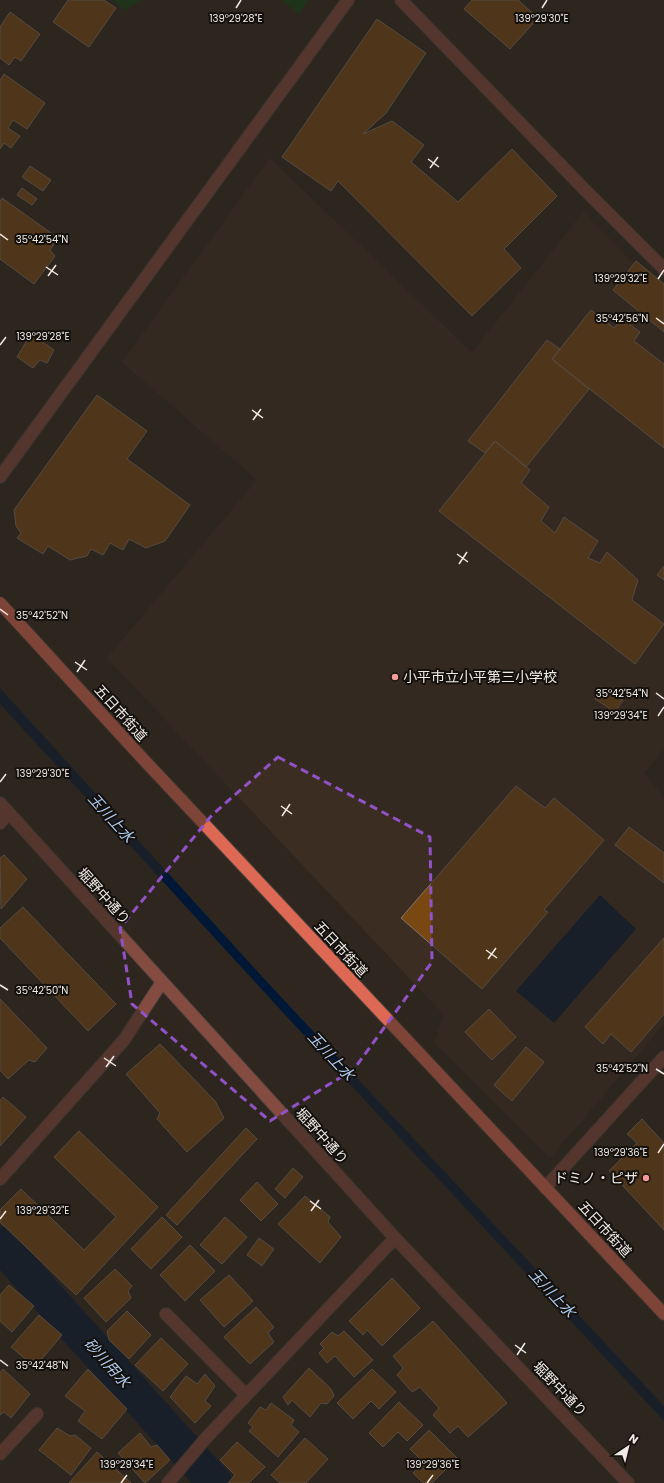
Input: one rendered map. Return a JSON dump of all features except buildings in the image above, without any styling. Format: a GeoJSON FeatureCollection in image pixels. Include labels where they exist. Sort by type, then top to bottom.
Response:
{"type":"FeatureCollection","features":[{"type":"Feature","properties":{"kind":"main road","name":"五日市街道"},"geometry":{"type":"LineString","coordinates":[[0,603],[144,760],[664,1314]]}},
{"type":"Feature","properties":{"kind":"street"},"geometry":{"type":"LineString","coordinates":[[0,477],[348,0]]}},
{"type":"Feature","properties":{"kind":"street"},"geometry":{"type":"LineString","coordinates":[[401,0],[582,188],[664,269]]}},
{"type":"Feature","properties":{"kind":"street","name":"堀野中通り"},"geometry":{"type":"LineString","coordinates":[[0,803],[395,1238],[621,1481]]}},
{"type":"Feature","properties":{"kind":"street"},"geometry":{"type":"LineString","coordinates":[[0,823],[9,814]]}},
{"type":"Feature","properties":{"kind":"street"},"geometry":{"type":"LineString","coordinates":[[0,1179],[124,1040],[162,982]]}},
{"type":"Feature","properties":{"kind":"street"},"geometry":{"type":"LineString","coordinates":[[545,1188],[664,1057]]}},
{"type":"Feature","properties":{"kind":"street"},"geometry":{"type":"LineString","coordinates":[[168,1483],[206,1438],[395,1238]]}},
{"type":"Feature","properties":{"kind":"street"},"geometry":{"type":"LineString","coordinates":[[166,1314],[246,1395]]}},
{"type":"Feature","properties":{"kind":"street"},"geometry":{"type":"LineString","coordinates":[[0,1454],[37,1414]]}},
{"type":"Feature","properties":{"kind":"highlighted area"},"geometry":{"type":"Polygon","coordinates":[[[278,757],[430,837],[432,962],[354,1069],[270,1121],[132,1004],[120,928],[212,815],[278,757]]]}},
{"type":"Feature","properties":{"kind":"shaded area","name":"小平市立小平第三小学校"},"geometry":{"type":"Polygon","coordinates":[[[270,158],[472,353],[583,212],[664,294],[664,749],[644,773],[664,798],[664,1024],[550,1158],[434,1043],[444,1015],[107,658],[257,480],[122,362],[270,158]]]}},
{"type":"Feature","properties":{"kind":"green space"},"geometry":{"type":"Polygon","coordinates":[[[112,0],[141,0],[125,10],[112,0]]]}},
{"type":"Feature","properties":{"kind":"green space"},"geometry":{"type":"Polygon","coordinates":[[[281,0],[309,0],[299,14],[281,0]]]}},
{"type":"Feature","properties":{"kind":"water","name":"玉川上水"},"geometry":{"type":"Polygon","coordinates":[[[0,688],[267,982],[664,1406],[664,1421],[289,1019],[0,704],[0,688]]]}},
{"type":"Feature","properties":{"kind":"water"},"geometry":{"type":"Polygon","coordinates":[[[600,895],[636,929],[554,1023],[516,991],[600,895]]]}},
{"type":"Feature","properties":{"kind":"waterway","name":"砂川用水"},"geometry":{"type":"LineString","coordinates":[[0,1244],[215,1483]]}},
{"type":"Feature","properties":{"kind":"place","name":"小平市立小平第三小学校"},"geometry":{"type":"Point","coordinates":[395,677]}},
{"type":"Feature","properties":{"kind":"place","name":"ドミノ・ピザ"},"geometry":{"type":"Point","coordinates":[646,1178]}}]}
